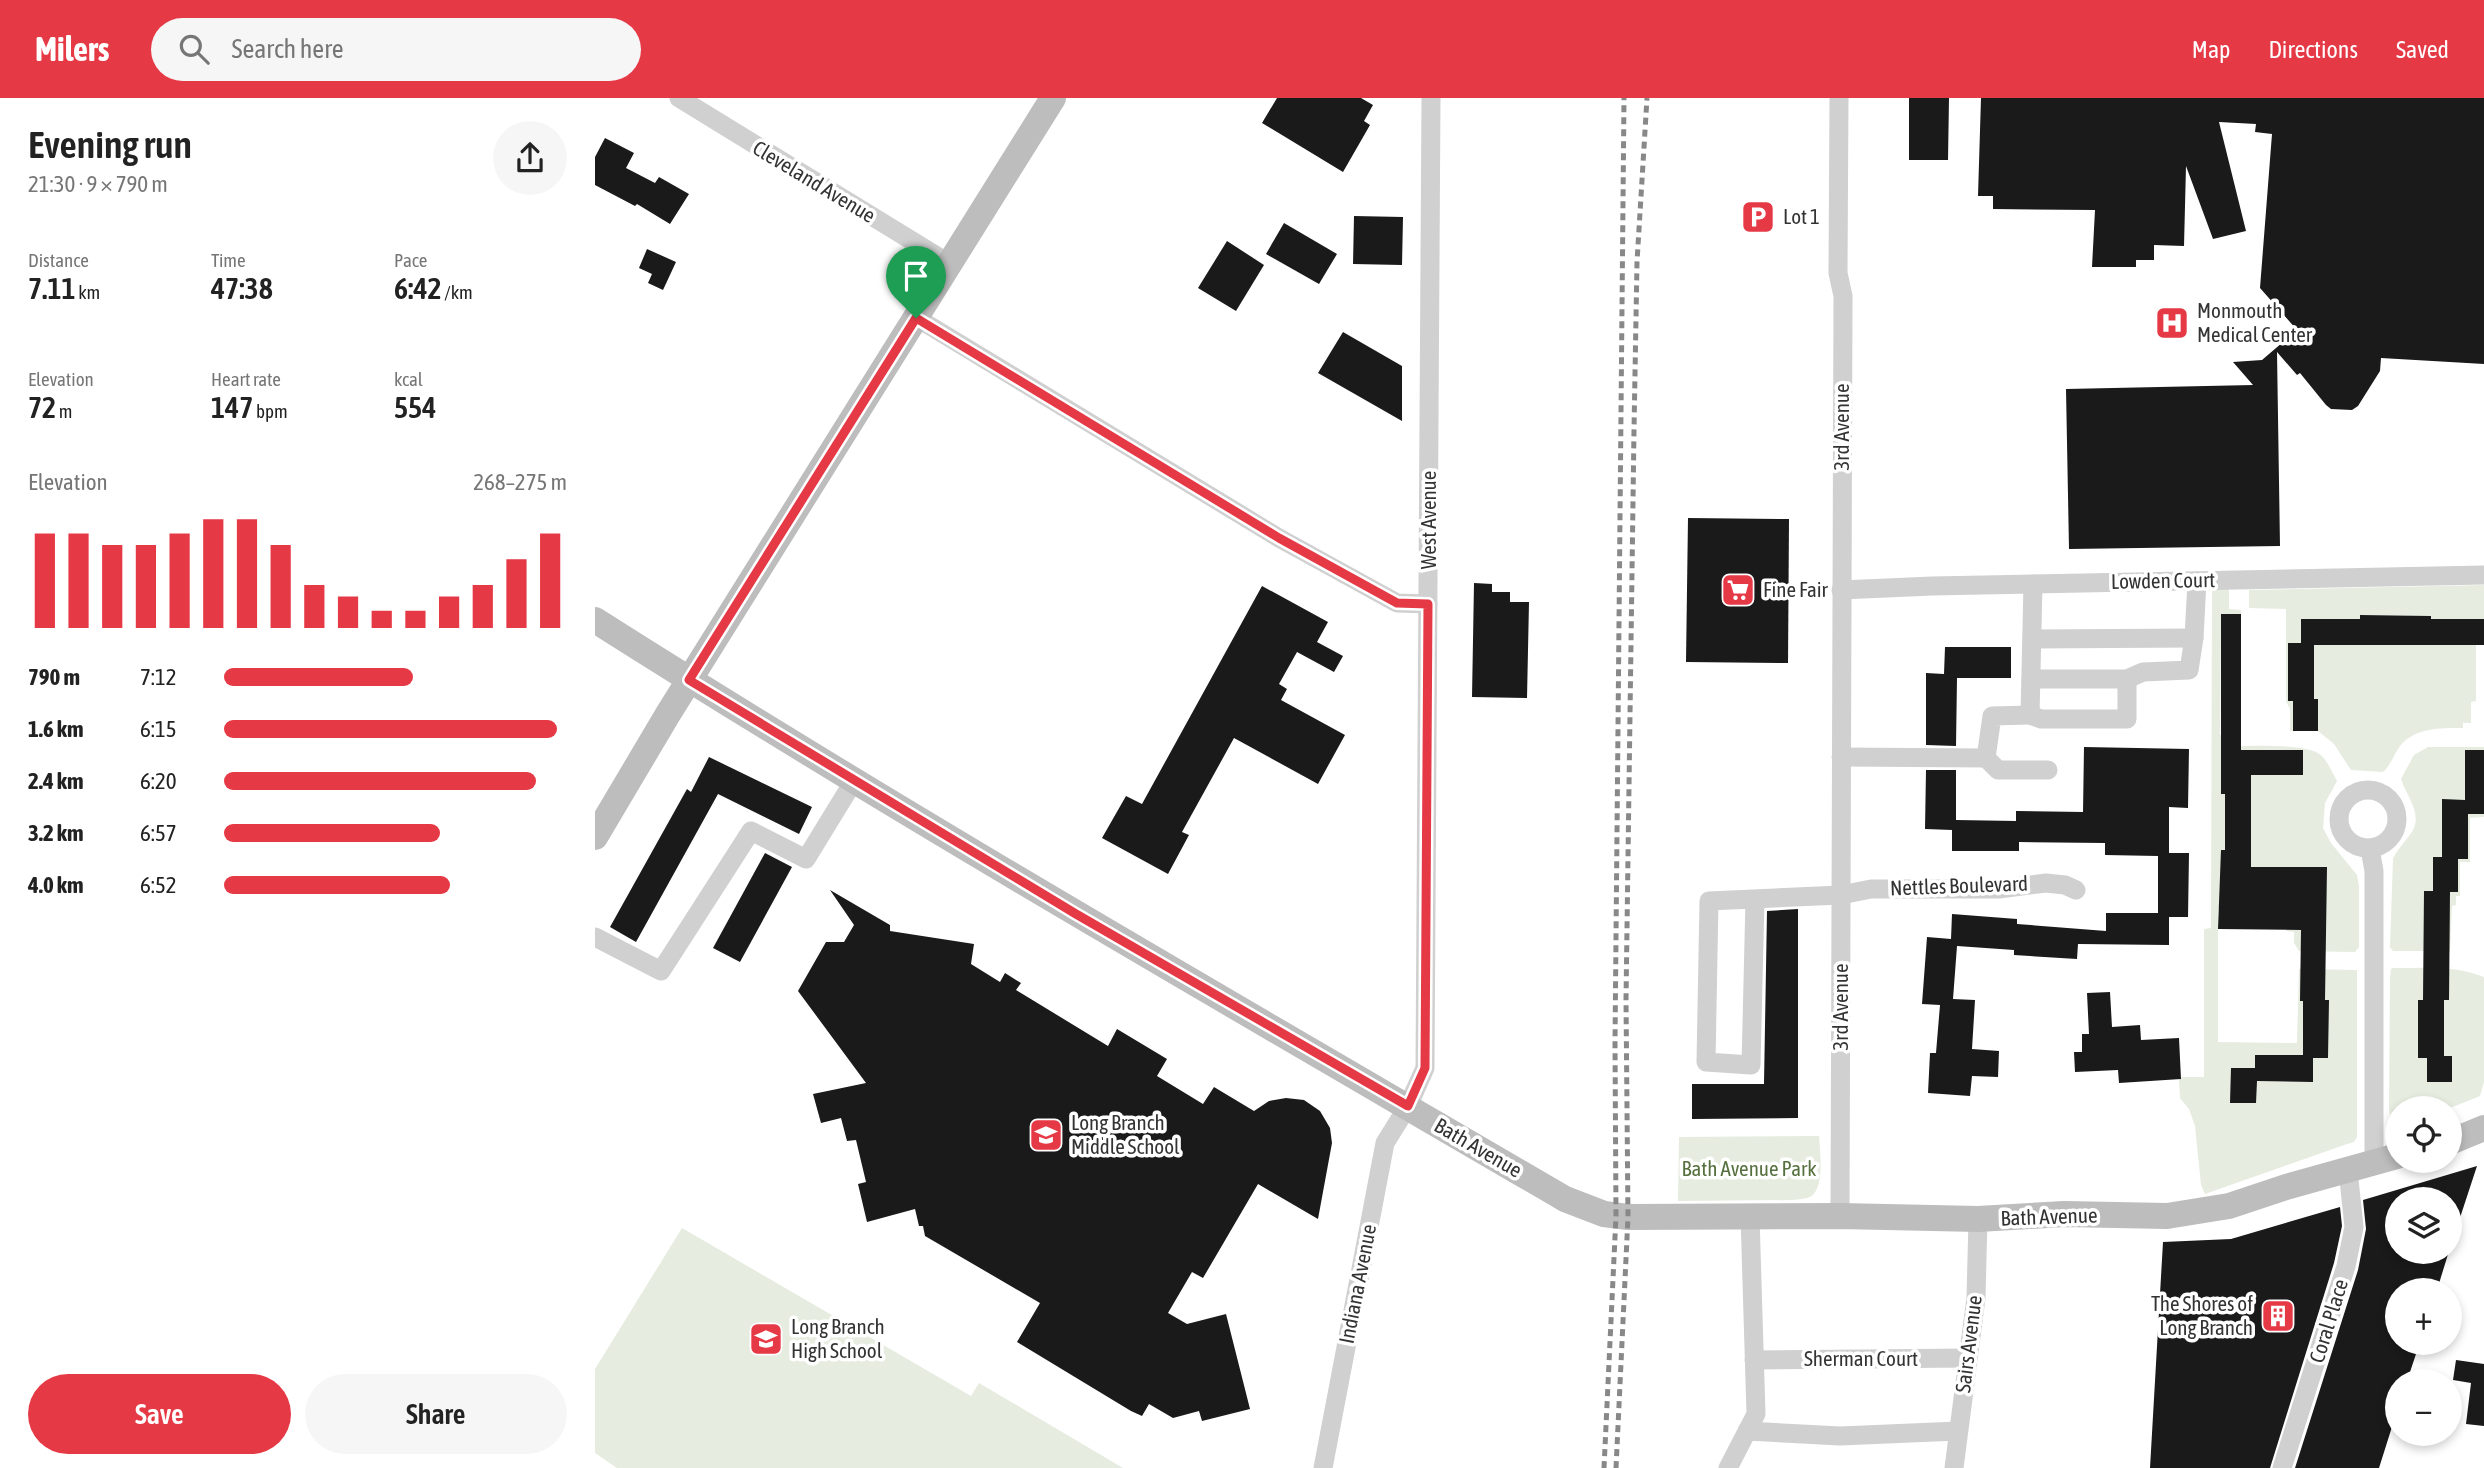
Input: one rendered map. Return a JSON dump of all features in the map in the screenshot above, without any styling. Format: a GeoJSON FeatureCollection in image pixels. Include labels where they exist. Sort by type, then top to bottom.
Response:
{"type":"FeatureCollection","features":[{"type":"Feature","properties":{"kind":"street","name":"Cleveland Avenue"},"geometry":{"type":"LineString","coordinates":[[678,98],[950,264]]}},
{"type":"Feature","properties":{"kind":"street"},"geometry":{"type":"LineString","coordinates":[[595,837],[689,680],[1053,98]]}},
{"type":"Feature","properties":{"kind":"street","name":"West Avenue"},"geometry":{"type":"LineString","coordinates":[[1408,1106],[1425,1068],[1431,98]]}},
{"type":"Feature","properties":{"kind":"street","name":"3rd Avenue"},"geometry":{"type":"LineString","coordinates":[[1839,98],[1838,273],[1843,296],[1840,1216]]}},
{"type":"Feature","properties":{"kind":"street"},"geometry":{"type":"LineString","coordinates":[[916,318],[1279,538],[1397,603],[1428,604]]}},
{"type":"Feature","properties":{"kind":"street","name":"Lowden Court"},"geometry":{"type":"LineString","coordinates":[[1841,590],[2484,575]]}},
{"type":"Feature","properties":{"kind":"street"},"geometry":{"type":"LineString","coordinates":[[2031,680],[2127,679],[2143,672],[2189,670],[2194,638],[2197,581]]}},
{"type":"Feature","properties":{"kind":"street"},"geometry":{"type":"LineString","coordinates":[[2030,715],[2033,584]]}},
{"type":"Feature","properties":{"kind":"street","name":"Bath Avenue"},"geometry":{"type":"LineString","coordinates":[[595,620],[689,680],[1067,908],[1565,1199],[1590,1210],[1616,1216],[1978,1219],[2064,1214],[2167,1216],[2215,1210],[2385,1159]]}},
{"type":"Feature","properties":{"kind":"street"},"geometry":{"type":"LineString","coordinates":[[2032,639],[2194,638]]}},
{"type":"Feature","properties":{"kind":"street"},"geometry":{"type":"LineString","coordinates":[[1986,758],[1992,716],[2127,719],[2127,679]]}},
{"type":"Feature","properties":{"kind":"street"},"geometry":{"type":"LineString","coordinates":[[1841,757],[1986,758],[1998,769],[2048,769]]}},
{"type":"Feature","properties":{"kind":"street"},"geometry":{"type":"LineString","coordinates":[[595,937],[661,971],[751,831],[806,859],[855,779]]}},
{"type":"Feature","properties":{"kind":"street"},"geometry":{"type":"LineString","coordinates":[[2370,849],[2374,871],[2385,1135]]}},
{"type":"Feature","properties":{"kind":"street","name":"Nettles Boulevard"},"geometry":{"type":"LineString","coordinates":[[1755,899],[1751,1065],[1706,1062],[1709,901],[1841,895],[1871,888],[1999,889],[2046,883],[2065,885],[2076,890]]}},
{"type":"Feature","properties":{"kind":"street","name":"Indiana Avenue"},"geometry":{"type":"LineString","coordinates":[[1323,1468],[1385,1143],[1408,1106]]}},
{"type":"Feature","properties":{"kind":"street"},"geometry":{"type":"LineString","coordinates":[[2462,1137],[2484,1128]]}},
{"type":"Feature","properties":{"kind":"street","name":"Coral Place"},"geometry":{"type":"LineString","coordinates":[[2282,1468],[2346,1266],[2354,1227],[2348,1170]]}},
{"type":"Feature","properties":{"kind":"street"},"geometry":{"type":"LineString","coordinates":[[1728,1468],[1756,1414],[1750,1216]]}},
{"type":"Feature","properties":{"kind":"street","name":"Sairs Avenue"},"geometry":{"type":"LineString","coordinates":[[1954,1468],[1976,1298],[1978,1219]]}},
{"type":"Feature","properties":{"kind":"street","name":"Sherman Court"},"geometry":{"type":"LineString","coordinates":[[1754,1360],[1968,1358]]}},
{"type":"Feature","properties":{"kind":"street"},"geometry":{"type":"LineString","coordinates":[[1747,1431],[1840,1436],[1958,1431]]}},
{"type":"Feature","properties":{"kind":"green space"},"geometry":{"type":"Polygon","coordinates":[[[2484,585],[2484,619],[2360,615],[2360,619],[2302,619],[2301,643],[2288,643],[2288,701],[2293,701],[2293,731],[2290,731],[2290,709],[2286,701],[2286,609],[2249,608],[2249,590],[2484,585]]]}},
{"type":"Feature","properties":{"kind":"green space"},"geometry":{"type":"Polygon","coordinates":[[[2212,589],[2229,589],[2229,609],[2241,610],[2241,614],[2221,614],[2220,735],[2228,735],[2229,747],[2300,748],[2318,753],[2324,759],[2337,781],[2325,803],[2323,828],[2331,843],[2357,875],[2359,886],[2359,947],[2355,952],[2299,951],[2294,943],[2294,932],[2286,931],[2286,909],[2218,909],[2218,1042],[2297,1043],[2299,969],[2357,970],[2357,1137],[2354,1142],[2205,1194],[2201,1185],[2195,1126],[2189,1109],[2180,1098],[2179,1079],[2204,1077],[2204,929],[2211,928],[2212,589]]]}},
{"type":"Feature","properties":{"kind":"green space"},"geometry":{"type":"Polygon","coordinates":[[[2314,645],[2476,645],[2476,701],[2471,702],[2471,723],[2463,723],[2463,728],[2427,730],[2411,736],[2398,749],[2383,772],[2351,770],[2334,744],[2318,731],[2318,700],[2314,699],[2314,645]]]}},
{"type":"Feature","properties":{"kind":"green space"},"geometry":{"type":"Polygon","coordinates":[[[2428,747],[2484,747],[2484,817],[2470,818],[2470,862],[2460,862],[2460,896],[2456,896],[2456,905],[2452,906],[2450,951],[2393,951],[2390,947],[2393,859],[2414,829],[2416,821],[2413,806],[2401,779],[2414,755],[2428,747]]]}},
{"type":"Feature","properties":{"kind":"green space"},"geometry":{"type":"Polygon","coordinates":[[[2391,969],[2451,969],[2484,977],[2484,1082],[2480,1096],[2462,1103],[2462,1096],[2389,1096],[2391,969]]]}},
{"type":"Feature","properties":{"kind":"green space","name":"Bath Avenue Park"},"geometry":{"type":"Polygon","coordinates":[[[1819,1136],[1820,1178],[1815,1193],[1810,1197],[1793,1200],[1678,1201],[1679,1137],[1819,1136]]]}},
{"type":"Feature","properties":{"kind":"green space","name":"Long Branch High School"},"geometry":{"type":"Polygon","coordinates":[[[682,1228],[971,1396],[979,1383],[1123,1468],[617,1468],[595,1453],[595,1369],[682,1228]]]}},
{"type":"Feature","properties":{"kind":"building"},"geometry":{"type":"Polygon","coordinates":[[[1277,98],[1361,98],[1373,105],[1364,121],[1370,125],[1343,172],[1262,123],[1277,98]]]}},
{"type":"Feature","properties":{"kind":"building"},"geometry":{"type":"Polygon","coordinates":[[[1909,98],[1949,98],[1948,160],[1909,160],[1909,98]]]}},
{"type":"Feature","properties":{"kind":"building","name":"Monmouth Medical Center"},"geometry":{"type":"Polygon","coordinates":[[[1981,98],[2484,98],[2484,364],[2381,358],[2380,371],[2358,406],[2352,410],[2331,409],[2300,373],[2297,375],[2277,352],[2280,546],[2069,549],[2066,389],[2253,385],[2233,362],[2262,360],[2297,330],[2260,288],[2272,134],[2255,132],[2256,124],[2219,122],[2246,231],[2213,239],[2186,166],[2184,246],[2154,245],[2154,260],[2136,260],[2136,267],[2092,267],[2095,210],[1993,209],[1993,196],[1978,196],[1981,98]]]}},
{"type":"Feature","properties":{"kind":"building"},"geometry":{"type":"Polygon","coordinates":[[[605,138],[634,153],[626,168],[655,183],[659,177],[689,194],[670,224],[637,204],[635,206],[595,185],[595,157],[605,138]]]}},
{"type":"Feature","properties":{"kind":"building"},"geometry":{"type":"Polygon","coordinates":[[[1354,216],[1403,217],[1402,265],[1353,264],[1354,216]]]}},
{"type":"Feature","properties":{"kind":"building"},"geometry":{"type":"Polygon","coordinates":[[[1284,223],[1337,254],[1319,284],[1266,254],[1284,223]]]}},
{"type":"Feature","properties":{"kind":"building"},"geometry":{"type":"Polygon","coordinates":[[[1227,241],[1264,265],[1236,311],[1198,288],[1227,241]]]}},
{"type":"Feature","properties":{"kind":"building"},"geometry":{"type":"Polygon","coordinates":[[[647,249],[676,262],[663,290],[648,283],[652,274],[639,268],[647,249]]]}},
{"type":"Feature","properties":{"kind":"building"},"geometry":{"type":"Polygon","coordinates":[[[1343,332],[1402,366],[1402,421],[1318,373],[1343,332]]]}},
{"type":"Feature","properties":{"kind":"building","name":"Fine Fair"},"geometry":{"type":"Polygon","coordinates":[[[1688,518],[1789,519],[1788,663],[1686,662],[1688,518]]]}},
{"type":"Feature","properties":{"kind":"building"},"geometry":{"type":"Polygon","coordinates":[[[1474,583],[1492,584],[1492,592],[1510,592],[1510,602],[1529,602],[1527,698],[1472,697],[1474,583]]]}},
{"type":"Feature","properties":{"kind":"building"},"geometry":{"type":"Polygon","coordinates":[[[1262,586],[1328,622],[1317,642],[1343,656],[1334,672],[1297,652],[1279,684],[1287,689],[1281,700],[1345,735],[1318,784],[1234,738],[1182,832],[1189,835],[1168,874],[1102,838],[1126,796],[1142,804],[1262,586]]]}},
{"type":"Feature","properties":{"kind":"building"},"geometry":{"type":"Polygon","coordinates":[[[2221,614],[2241,614],[2241,750],[2303,750],[2303,775],[2251,775],[2251,867],[2327,867],[2325,1000],[2329,1000],[2328,1058],[2313,1058],[2313,1082],[2257,1081],[2256,1103],[2230,1103],[2231,1068],[2255,1068],[2255,1055],[2303,1055],[2303,1001],[2300,1001],[2301,930],[2218,929],[2221,850],[2225,850],[2225,794],[2221,794],[2221,614]]]}},
{"type":"Feature","properties":{"kind":"building"},"geometry":{"type":"Polygon","coordinates":[[[2360,615],[2484,619],[2484,645],[2314,645],[2314,699],[2318,699],[2318,731],[2293,731],[2293,701],[2288,701],[2288,643],[2301,643],[2301,619],[2360,619],[2360,615]]]}},
{"type":"Feature","properties":{"kind":"building"},"geometry":{"type":"Polygon","coordinates":[[[1945,647],[2011,647],[2011,678],[1957,678],[1956,746],[1926,745],[1926,673],[1944,674],[1945,647]]]}},
{"type":"Feature","properties":{"kind":"building"},"geometry":{"type":"Polygon","coordinates":[[[2084,747],[2189,749],[2188,808],[2169,807],[2169,853],[2189,853],[2188,917],[2169,917],[2169,945],[2078,944],[2077,959],[2014,955],[2014,950],[1957,946],[1953,999],[1975,1000],[1972,1049],[1999,1051],[1998,1077],[1972,1076],[1970,1096],[1928,1093],[1930,1053],[1936,1053],[1940,1005],[1922,1004],[1927,937],[1951,939],[1952,914],[2017,919],[2017,924],[2106,931],[2106,913],[2158,913],[2158,856],[2105,855],[2105,843],[2019,842],[2019,851],[1952,851],[1952,830],[1925,829],[1926,770],[1956,770],[1956,820],[2016,821],[2016,811],[2083,812],[2084,747]]]}},
{"type":"Feature","properties":{"kind":"building"},"geometry":{"type":"Polygon","coordinates":[[[2465,750],[2484,750],[2484,814],[2468,814],[2468,859],[2458,859],[2458,892],[2450,892],[2449,1000],[2444,1000],[2444,1056],[2452,1056],[2452,1082],[2427,1082],[2427,1058],[2418,1058],[2418,1000],[2423,1000],[2424,891],[2433,891],[2433,857],[2442,857],[2442,799],[2465,800],[2465,750]]]}},
{"type":"Feature","properties":{"kind":"building"},"geometry":{"type":"Polygon","coordinates":[[[709,757],[812,807],[799,834],[718,794],[636,942],[610,927],[687,789],[691,792],[709,757]]]}},
{"type":"Feature","properties":{"kind":"building"},"geometry":{"type":"Polygon","coordinates":[[[765,853],[792,867],[740,962],[713,948],[765,853]]]}},
{"type":"Feature","properties":{"kind":"building","name":"Long Branch Middle School"},"geometry":{"type":"Polygon","coordinates":[[[830,890],[890,925],[890,931],[974,944],[971,964],[1000,982],[1005,973],[1021,983],[1016,990],[1108,1046],[1117,1029],[1167,1059],[1157,1076],[1203,1104],[1214,1087],[1254,1111],[1269,1101],[1286,1098],[1304,1100],[1320,1111],[1330,1128],[1332,1143],[1318,1219],[1258,1184],[1203,1278],[1192,1272],[1168,1313],[1187,1324],[1226,1314],[1250,1409],[1202,1421],[1199,1411],[1173,1418],[1149,1404],[1142,1416],[1131,1411],[1017,1342],[1040,1303],[925,1236],[923,1226],[919,1226],[915,1209],[867,1222],[858,1184],[866,1182],[856,1140],[847,1141],[841,1118],[821,1123],[813,1094],[866,1083],[798,991],[826,942],[844,942],[854,925],[830,890]]]}},
{"type":"Feature","properties":{"kind":"building"},"geometry":{"type":"Polygon","coordinates":[[[1798,909],[1798,1118],[1692,1119],[1692,1084],[1764,1084],[1767,911],[1798,909]]]}},
{"type":"Feature","properties":{"kind":"building"},"geometry":{"type":"Polygon","coordinates":[[[2110,992],[2112,1027],[2140,1025],[2141,1040],[2179,1038],[2181,1079],[2119,1083],[2118,1070],[2075,1072],[2074,1052],[2082,1052],[2082,1034],[2089,1034],[2087,993],[2110,992]]]}},
{"type":"Feature","properties":{"kind":"building"},"geometry":{"type":"Polygon","coordinates":[[[2477,1166],[2462,1212],[2462,1187],[2407,1187],[2462,1173],[2462,1170],[2477,1166]]]}},
{"type":"Feature","properties":{"kind":"building"},"geometry":{"type":"Polygon","coordinates":[[[2385,1193],[2385,1264],[2445,1264],[2441,1278],[2385,1278],[2385,1355],[2416,1355],[2411,1369],[2385,1369],[2386,1446],[2379,1468],[2295,1468],[2358,1270],[2366,1229],[2363,1200],[2385,1193]]]}},
{"type":"Feature","properties":{"kind":"building"},"geometry":{"type":"Polygon","coordinates":[[[2340,1207],[2342,1226],[2334,1263],[2270,1468],[2150,1468],[2163,1242],[2231,1239],[2340,1207]]]}},
{"type":"Feature","properties":{"kind":"building"},"geometry":{"type":"Polygon","coordinates":[[[2456,1360],[2484,1364],[2484,1426],[2466,1424],[2471,1383],[2462,1382],[2462,1369],[2455,1369],[2456,1360]]]}},
{"type":"Feature","properties":{"kind":"railway"},"geometry":{"type":"LineString","coordinates":[[1604,1468],[1616,1216],[1615,1043],[1624,98]]}},
{"type":"Feature","properties":{"kind":"railway"},"geometry":{"type":"LineString","coordinates":[[1616,1468],[1628,1217],[1626,1000],[1634,430],[1637,262],[1647,98]]}},
{"type":"Feature","properties":{"kind":"place","name":"Lot 1"},"geometry":{"type":"Point","coordinates":[1758,217]}},
{"type":"Feature","properties":{"kind":"place","name":"Monmouth Medical Center"},"geometry":{"type":"Point","coordinates":[2172,323]}},
{"type":"Feature","properties":{"kind":"place","name":"Fine Fair"},"geometry":{"type":"Point","coordinates":[1738,590]}},
{"type":"Feature","properties":{"kind":"place","name":"Long Branch Middle School"},"geometry":{"type":"Point","coordinates":[1046,1135]}},
{"type":"Feature","properties":{"kind":"place","name":"The Shores of Long Branch"},"geometry":{"type":"Point","coordinates":[2278,1316]}},
{"type":"Feature","properties":{"kind":"place","name":"Long Branch High School"},"geometry":{"type":"Point","coordinates":[766,1339]}},
{"type":"Feature","properties":{"kind":"route"},"geometry":{"type":"LineString","coordinates":[[916,318],[1279,538],[1397,603],[1428,604],[1425,1068],[1408,1106],[1076,914],[689,680],[916,318]]}}]}
